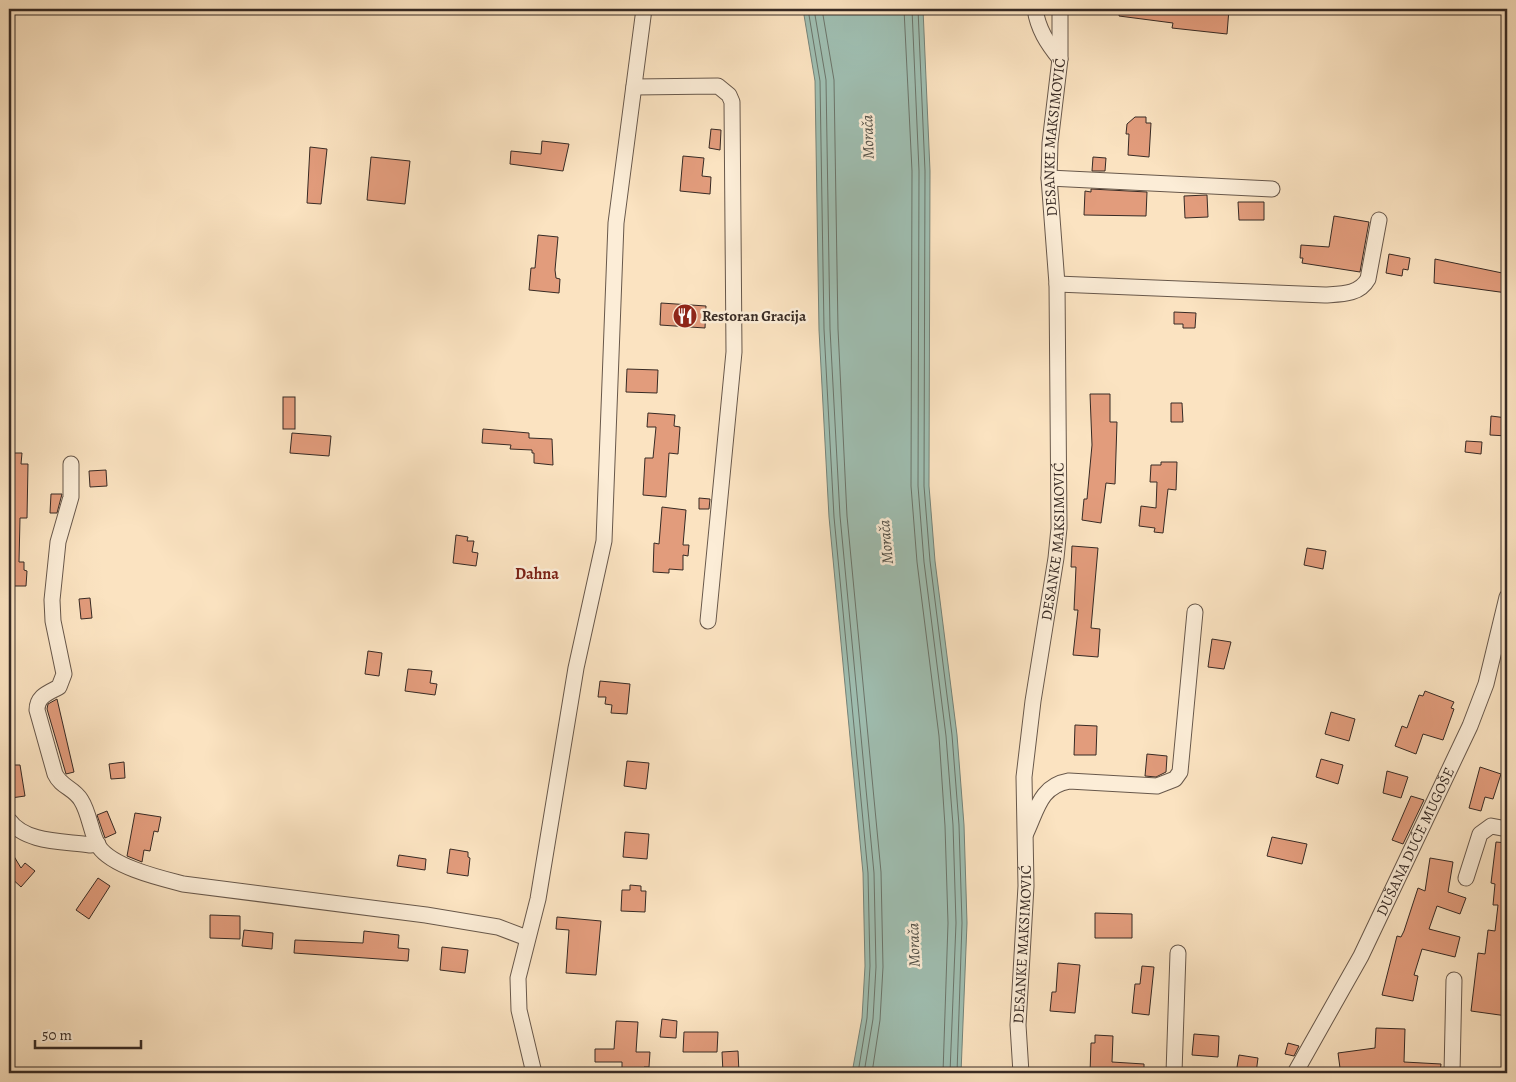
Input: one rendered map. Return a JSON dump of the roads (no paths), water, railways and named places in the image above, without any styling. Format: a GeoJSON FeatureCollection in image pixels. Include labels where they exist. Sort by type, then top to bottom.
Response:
{"type":"FeatureCollection","features":[{"type":"Feature","properties":{"kind":"street"},"geometry":{"type":"LineString","coordinates":[[534,1073],[518,1010],[518,978],[538,900],[576,668],[604,541],[616,223],[619,185],[644,9]]}},
{"type":"Feature","properties":{"kind":"street"},"geometry":{"type":"LineString","coordinates":[[1035,9],[1038,24],[1048,45],[1060,59]]}},
{"type":"Feature","properties":{"kind":"street","name":"DESANKE MAKSIMOVIĆ"},"geometry":{"type":"LineString","coordinates":[[1021,1073],[1018,1025],[1026,886],[1024,777],[1059,528],[1056,284],[1049,178],[1050,143],[1060,59],[1060,9]]}},
{"type":"Feature","properties":{"kind":"street"},"geometry":{"type":"LineString","coordinates":[[634,87],[718,86],[729,95],[732,102],[731,256],[734,352],[708,621]]}},
{"type":"Feature","properties":{"kind":"street"},"geometry":{"type":"LineString","coordinates":[[1049,178],[1272,189]]}},
{"type":"Feature","properties":{"kind":"street"},"geometry":{"type":"LineString","coordinates":[[1056,284],[1325,295],[1350,293],[1365,286],[1368,279],[1379,220]]}},
{"type":"Feature","properties":{"kind":"street"},"geometry":{"type":"LineString","coordinates":[[70,464],[71,498],[58,542],[52,600],[53,621],[64,674],[63,682],[59,687],[42,696],[37,704],[37,710],[58,782],[76,793],[80,798],[98,844],[108,854],[123,864],[149,875],[183,884],[426,915],[498,927],[527,938]]}},
{"type":"Feature","properties":{"kind":"street","name":"DUŠANA DUĆE MUGOŠE"},"geometry":{"type":"LineString","coordinates":[[1295,1073],[1362,956],[1470,726],[1486,684],[1507,597]]}},
{"type":"Feature","properties":{"kind":"street"},"geometry":{"type":"LineString","coordinates":[[1024,837],[1041,799],[1048,789],[1057,784],[1068,781],[1157,786],[1175,779],[1180,772],[1195,612]]}},
{"type":"Feature","properties":{"kind":"street"},"geometry":{"type":"LineString","coordinates":[[9,820],[15,829],[28,835],[90,845],[98,844]]}},
{"type":"Feature","properties":{"kind":"street"},"geometry":{"type":"LineString","coordinates":[[1466,878],[1480,834],[1491,826],[1507,829]]}},
{"type":"Feature","properties":{"kind":"street"},"geometry":{"type":"LineString","coordinates":[[1174,1073],[1178,953]]}},
{"type":"Feature","properties":{"kind":"street"},"geometry":{"type":"LineString","coordinates":[[1452,1073],[1454,980]]}},
{"type":"Feature","properties":{"kind":"water","name":"Morača"},"geometry":{"type":"Polygon","coordinates":[[[803,9],[923,9],[930,171],[929,486],[935,561],[957,735],[964,825],[967,923],[961,1073],[852,1073],[862,1018],[865,966],[863,873],[829,517],[819,330],[815,81],[803,9]]]}},
{"type":"Feature","properties":{"kind":"place","name":"Restoran Gracija"},"geometry":{"type":"Point","coordinates":[685,316]}},
{"type":"Feature","properties":{"kind":"district","name":"Dahna"},"geometry":{"type":"Point","coordinates":[537,574]}}]}
